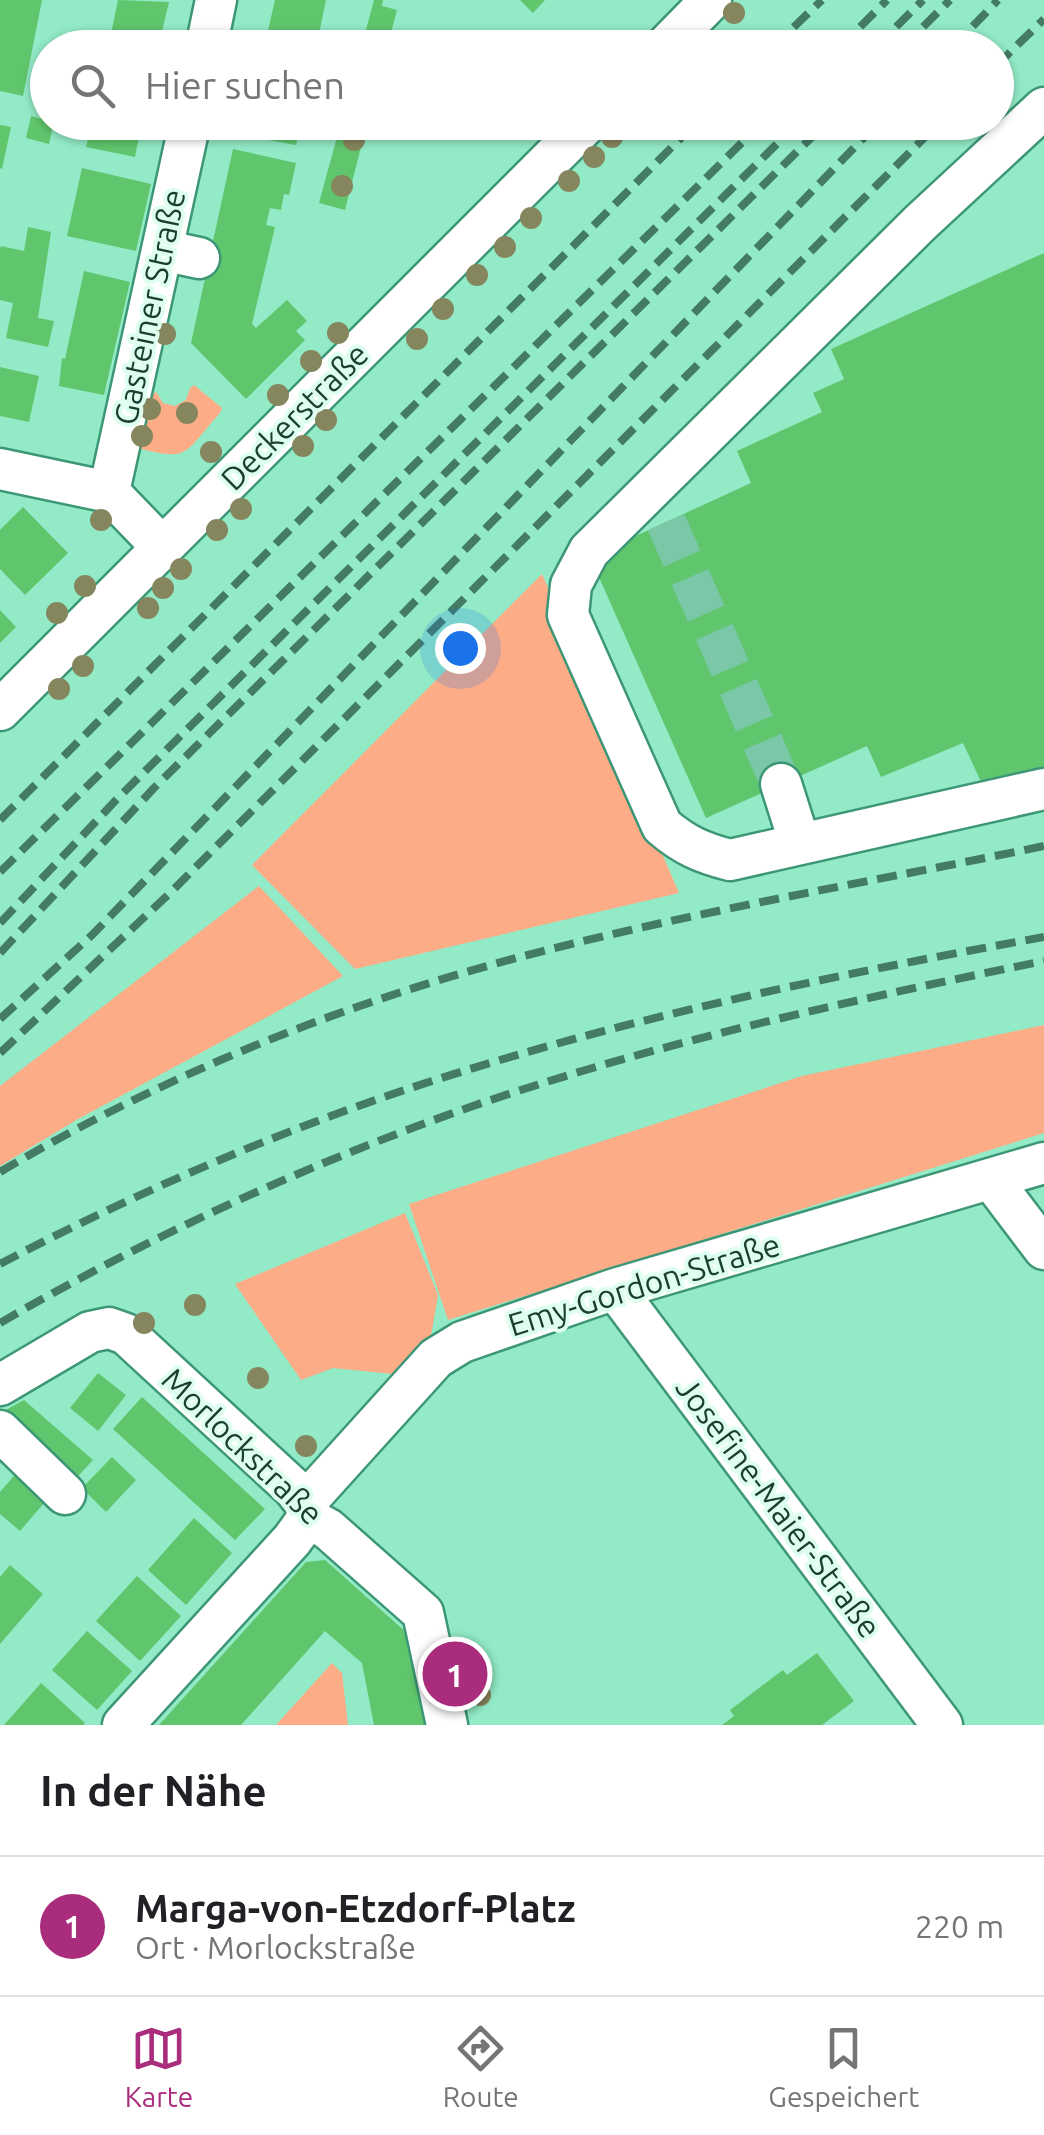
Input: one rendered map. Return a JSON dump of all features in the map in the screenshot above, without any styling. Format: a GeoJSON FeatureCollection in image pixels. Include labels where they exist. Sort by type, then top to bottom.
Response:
{"type":"FeatureCollection","features":[{"type":"Feature","properties":{"kind":"street"},"geometry":{"type":"LineString","coordinates":[[210,30],[216,0]]}},
{"type":"Feature","properties":{"kind":"street"},"geometry":{"type":"LineString","coordinates":[[682,30],[711,0]]}},
{"type":"Feature","properties":{"kind":"street"},"geometry":{"type":"LineString","coordinates":[[1014,136],[1044,108]]}},
{"type":"Feature","properties":{"kind":"street","name":"Gasteiner Straße"},"geometry":{"type":"LineString","coordinates":[[110,492],[180,254],[189,140]]}},
{"type":"Feature","properties":{"kind":"street","name":"Deckerstraße"},"geometry":{"type":"LineString","coordinates":[[0,710],[570,140]]}},
{"type":"Feature","properties":{"kind":"street"},"geometry":{"type":"LineString","coordinates":[[1009,140],[920,223],[658,507],[590,552],[571,585],[568,615],[662,826],[683,844],[730,860],[1044,789]]}},
{"type":"Feature","properties":{"kind":"street"},"geometry":{"type":"LineString","coordinates":[[0,469],[110,492],[162,546]]}},
{"type":"Feature","properties":{"kind":"street"},"geometry":{"type":"LineString","coordinates":[[781,784],[800,844]]}},
{"type":"Feature","properties":{"kind":"street","name":"Emy-Gordon-Straße"},"geometry":{"type":"LineString","coordinates":[[124,1725],[292,1540],[306,1510],[436,1358],[462,1342],[615,1288],[1044,1163]]}},
{"type":"Feature","properties":{"kind":"street"},"geometry":{"type":"LineString","coordinates":[[991,1179],[1044,1249]]}},
{"type":"Feature","properties":{"kind":"street","name":"Josefine-Maier-Straße"},"geometry":{"type":"LineString","coordinates":[[615,1288],[942,1725]]}},
{"type":"Feature","properties":{"kind":"street","name":"Morlockstraße"},"geometry":{"type":"LineString","coordinates":[[0,1385],[90,1332],[118,1329],[294,1489],[306,1510],[423,1613],[447,1725]]}},
{"type":"Feature","properties":{"kind":"street"},"geometry":{"type":"LineString","coordinates":[[0,1430],[65,1494]]}},
{"type":"Feature","properties":{"kind":"shaded area"},"geometry":{"type":"Polygon","coordinates":[[[194,385],[222,408],[191,446],[176,454],[133,447],[148,397],[156,392],[163,403],[175,406],[186,400],[194,385]]]}},
{"type":"Feature","properties":{"kind":"shaded area"},"geometry":{"type":"Polygon","coordinates":[[[542,574],[679,893],[355,969],[252,865],[542,574]]]}},
{"type":"Feature","properties":{"kind":"shaded area"},"geometry":{"type":"Polygon","coordinates":[[[259,886],[343,976],[78,1119],[0,1166],[0,1086],[259,886]]]}},
{"type":"Feature","properties":{"kind":"shaded area"},"geometry":{"type":"Polygon","coordinates":[[[1044,1025],[1044,1133],[448,1320],[409,1204],[802,1076],[1044,1025]]]}},
{"type":"Feature","properties":{"kind":"shaded area"},"geometry":{"type":"Polygon","coordinates":[[[405,1213],[438,1295],[431,1336],[393,1374],[333,1368],[301,1380],[235,1284],[405,1213]]]}},
{"type":"Feature","properties":{"kind":"shaded area"},"geometry":{"type":"Polygon","coordinates":[[[332,1663],[342,1673],[348,1725],[276,1725],[332,1663]]]}},
{"type":"Feature","properties":{"kind":"building"},"geometry":{"type":"Polygon","coordinates":[[[0,0],[42,0],[36,30],[30,30],[30,61],[23,96],[0,91],[0,0]]]}},
{"type":"Feature","properties":{"kind":"building"},"geometry":{"type":"Polygon","coordinates":[[[118,0],[169,2],[162,30],[112,30],[118,0]]]}},
{"type":"Feature","properties":{"kind":"building"},"geometry":{"type":"Polygon","coordinates":[[[275,0],[326,0],[320,30],[268,30],[275,0]]]}},
{"type":"Feature","properties":{"kind":"building"},"geometry":{"type":"Polygon","coordinates":[[[374,0],[383,0],[382,6],[397,10],[392,30],[366,30],[374,0]]]}},
{"type":"Feature","properties":{"kind":"building"},"geometry":{"type":"Polygon","coordinates":[[[520,0],[545,0],[533,13],[520,0]]]}},
{"type":"Feature","properties":{"kind":"building"},"geometry":{"type":"Polygon","coordinates":[[[0,125],[11,127],[2,169],[0,168],[0,125]]]}},
{"type":"Feature","properties":{"kind":"building"},"geometry":{"type":"Polygon","coordinates":[[[88,140],[138,140],[135,157],[86,147],[88,140]]]}},
{"type":"Feature","properties":{"kind":"building"},"geometry":{"type":"Polygon","coordinates":[[[268,140],[297,140],[296,145],[268,140]]]}},
{"type":"Feature","properties":{"kind":"building"},"geometry":{"type":"Polygon","coordinates":[[[336,140],[361,147],[352,182],[337,178],[334,190],[349,194],[345,210],[319,203],[336,140]]]}},
{"type":"Feature","properties":{"kind":"building"},"geometry":{"type":"Polygon","coordinates":[[[233,149],[296,163],[289,195],[284,194],[281,210],[270,208],[266,225],[275,227],[252,324],[256,328],[287,300],[307,321],[296,331],[305,340],[246,399],[191,343],[233,149]]]}},
{"type":"Feature","properties":{"kind":"building"},"geometry":{"type":"Polygon","coordinates":[[[82,168],[151,184],[136,251],[67,236],[82,168]]]}},
{"type":"Feature","properties":{"kind":"building"},"geometry":{"type":"Polygon","coordinates":[[[28,227],[51,232],[38,318],[54,321],[48,347],[6,338],[13,303],[0,300],[0,249],[1,246],[24,251],[28,227]]]}},
{"type":"Feature","properties":{"kind":"building"},"geometry":{"type":"Polygon","coordinates":[[[1044,253],[1044,773],[983,786],[963,743],[881,777],[867,746],[706,818],[590,557],[751,483],[737,451],[822,412],[813,393],[844,379],[831,349],[1044,253]]]}},
{"type":"Feature","properties":{"kind":"building"},"geometry":{"type":"Polygon","coordinates":[[[84,271],[130,282],[104,395],[59,386],[62,358],[65,359],[84,271]]]}},
{"type":"Feature","properties":{"kind":"building"},"geometry":{"type":"Polygon","coordinates":[[[0,367],[39,376],[29,422],[0,416],[0,367]]]}},
{"type":"Feature","properties":{"kind":"building"},"geometry":{"type":"Polygon","coordinates":[[[23,507],[68,553],[25,595],[0,569],[0,530],[23,507]]]}},
{"type":"Feature","properties":{"kind":"building"},"geometry":{"type":"Polygon","coordinates":[[[0,610],[16,627],[0,643],[0,610]]]}},
{"type":"Feature","properties":{"kind":"building"},"geometry":{"type":"Polygon","coordinates":[[[98,1373],[126,1395],[98,1431],[70,1408],[98,1373]]]}},
{"type":"Feature","properties":{"kind":"building"},"geometry":{"type":"Polygon","coordinates":[[[142,1397],[265,1509],[235,1540],[113,1429],[142,1397]]]}},
{"type":"Feature","properties":{"kind":"building"},"geometry":{"type":"Polygon","coordinates":[[[24,1400],[93,1460],[71,1484],[0,1413],[24,1400]]]}},
{"type":"Feature","properties":{"kind":"building"},"geometry":{"type":"Polygon","coordinates":[[[112,1457],[136,1480],[106,1512],[82,1488],[112,1457]]]}},
{"type":"Feature","properties":{"kind":"building"},"geometry":{"type":"Polygon","coordinates":[[[20,1469],[50,1496],[20,1531],[0,1514],[0,1492],[20,1469]]]}},
{"type":"Feature","properties":{"kind":"building"},"geometry":{"type":"Polygon","coordinates":[[[194,1518],[232,1553],[186,1605],[148,1570],[194,1518]]]}},
{"type":"Feature","properties":{"kind":"building"},"geometry":{"type":"Polygon","coordinates":[[[325,1560],[407,1633],[427,1725],[374,1725],[362,1663],[325,1631],[241,1725],[159,1725],[306,1562],[325,1560]]]}},
{"type":"Feature","properties":{"kind":"building"},"geometry":{"type":"Polygon","coordinates":[[[10,1565],[43,1594],[0,1644],[0,1577],[10,1565]]]}},
{"type":"Feature","properties":{"kind":"building"},"geometry":{"type":"Polygon","coordinates":[[[137,1576],[181,1616],[140,1661],[96,1621],[137,1576]]]}},
{"type":"Feature","properties":{"kind":"building"},"geometry":{"type":"Polygon","coordinates":[[[87,1631],[132,1671],[97,1710],[52,1670],[87,1631]]]}},
{"type":"Feature","properties":{"kind":"building"},"geometry":{"type":"Polygon","coordinates":[[[817,1653],[854,1701],[822,1725],[722,1725],[734,1716],[730,1710],[783,1670],[787,1675],[817,1653]]]}},
{"type":"Feature","properties":{"kind":"building"},"geometry":{"type":"Polygon","coordinates":[[[41,1683],[85,1723],[4,1725],[41,1683]]]}},
{"type":"Feature","properties":{"kind":"tunnel"},"geometry":{"type":"LineString","coordinates":[[666,522],[781,784]]}},
{"type":"Feature","properties":{"kind":"railway"},"geometry":{"type":"LineString","coordinates":[[791,30],[822,0]]}},
{"type":"Feature","properties":{"kind":"railway"},"geometry":{"type":"LineString","coordinates":[[857,30],[887,0]]}},
{"type":"Feature","properties":{"kind":"railway"},"geometry":{"type":"LineString","coordinates":[[893,30],[923,0]]}},
{"type":"Feature","properties":{"kind":"railway"},"geometry":{"type":"LineString","coordinates":[[920,30],[950,0]]}},
{"type":"Feature","properties":{"kind":"railway"},"geometry":{"type":"LineString","coordinates":[[969,30],[998,0]]}},
{"type":"Feature","properties":{"kind":"railway"},"geometry":{"type":"LineString","coordinates":[[1014,48],[1044,19]]}},
{"type":"Feature","properties":{"kind":"railway"},"geometry":{"type":"LineString","coordinates":[[0,820],[679,140]]}},
{"type":"Feature","properties":{"kind":"railway"},"geometry":{"type":"LineString","coordinates":[[0,872],[745,140]]}},
{"type":"Feature","properties":{"kind":"railway"},"geometry":{"type":"LineString","coordinates":[[0,923],[117,799],[781,140]]}},
{"type":"Feature","properties":{"kind":"railway"},"geometry":{"type":"LineString","coordinates":[[0,953],[154,788],[809,140]]}},
{"type":"Feature","properties":{"kind":"railway"},"geometry":{"type":"LineString","coordinates":[[0,1019],[92,935],[862,140]]}},
{"type":"Feature","properties":{"kind":"railway"},"geometry":{"type":"LineString","coordinates":[[0,1053],[171,892],[922,140]]}},
{"type":"Feature","properties":{"kind":"railway"},"geometry":{"type":"LineString","coordinates":[[0,1172],[125,1104],[190,1074],[388,996],[524,956],[653,925],[1044,846]]}},
{"type":"Feature","properties":{"kind":"railway"},"geometry":{"type":"LineString","coordinates":[[0,1264],[212,1163],[432,1081],[583,1037],[735,999],[1044,937]]}},
{"type":"Feature","properties":{"kind":"railway"},"geometry":{"type":"LineString","coordinates":[[0,1323],[114,1260],[232,1203],[473,1106],[614,1062],[756,1024],[1044,961]]}},
{"type":"Feature","properties":{"kind":"place","name":"Marga-von-Etzdorf-Platz"},"geometry":{"type":"Point","coordinates":[455,1674]}}]}
